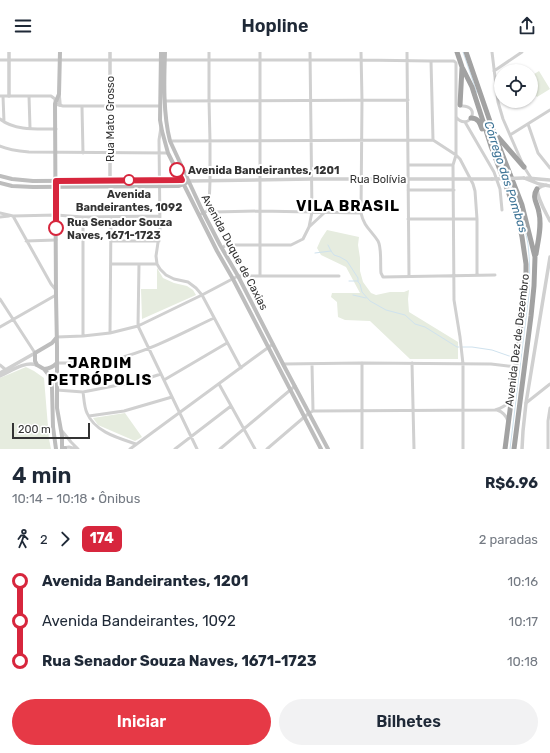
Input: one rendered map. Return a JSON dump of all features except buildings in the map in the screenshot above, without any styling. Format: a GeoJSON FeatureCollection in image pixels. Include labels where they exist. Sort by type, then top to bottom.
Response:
{"type":"FeatureCollection","features":[{"type":"Feature","properties":{"kind":"highway","name":"Avenida Dez de Dezembro"},"geometry":{"type":"LineString","coordinates":[[457,52],[462,67],[472,87],[491,146],[518,218],[526,264],[526,286],[506,449]]}},
{"type":"Feature","properties":{"kind":"highway","name":"Avenida Dez de Dezembro"},"geometry":{"type":"LineString","coordinates":[[466,52],[494,133],[522,204],[535,257],[531,316],[514,449]]}},
{"type":"Feature","properties":{"kind":"highway"},"geometry":{"type":"LineString","coordinates":[[460,106],[462,67]]}},
{"type":"Feature","properties":{"kind":"highway"},"geometry":{"type":"LineString","coordinates":[[471,118],[478,120],[491,146]]}},
{"type":"Feature","properties":{"kind":"highway"},"geometry":{"type":"LineString","coordinates":[[494,133],[524,167]]}},
{"type":"Feature","properties":{"kind":"highway"},"geometry":{"type":"LineString","coordinates":[[535,257],[540,222],[539,211],[534,196],[537,189]]}},
{"type":"Feature","properties":{"kind":"main road"},"geometry":{"type":"LineString","coordinates":[[60,52],[56,129],[56,240],[54,277],[56,290],[58,347],[58,413],[63,448]]}},
{"type":"Feature","properties":{"kind":"main road","name":"Avenida Duque de Caxias"},"geometry":{"type":"LineString","coordinates":[[161,52],[163,60],[168,134],[189,181],[201,214]]}},
{"type":"Feature","properties":{"kind":"main road","name":"Avenida Duque de Caxias"},"geometry":{"type":"LineString","coordinates":[[165,52],[163,60],[160,106],[161,126],[168,153],[219,248],[248,309],[320,448]]}},
{"type":"Feature","properties":{"kind":"main road"},"geometry":{"type":"LineString","coordinates":[[0,176],[33,181],[189,181]]}},
{"type":"Feature","properties":{"kind":"main road"},"geometry":{"type":"LineString","coordinates":[[33,181],[33,187]]}},
{"type":"Feature","properties":{"kind":"main road"},"geometry":{"type":"LineString","coordinates":[[0,183],[12,186],[55,187],[179,186],[183,182]]}},
{"type":"Feature","properties":{"kind":"main road","name":"Avenida Duque de Caxias"},"geometry":{"type":"LineString","coordinates":[[219,248],[238,276],[328,449]]}},
{"type":"Feature","properties":{"kind":"main road"},"geometry":{"type":"LineString","coordinates":[[248,309],[252,309],[261,320]]}},
{"type":"Feature","properties":{"kind":"main road"},"geometry":{"type":"LineString","coordinates":[[56,449],[50,380],[44,369],[37,365],[34,353],[52,343],[57,337]]}},
{"type":"Feature","properties":{"kind":"main road"},"geometry":{"type":"LineString","coordinates":[[45,347],[54,349],[57,353]]}},
{"type":"Feature","properties":{"kind":"main road"},"geometry":{"type":"LineString","coordinates":[[44,369],[53,367],[57,363]]}},
{"type":"Feature","properties":{"kind":"main road"},"geometry":{"type":"LineString","coordinates":[[281,373],[286,378],[290,377]]}},
{"type":"Feature","properties":{"kind":"main road"},"geometry":{"type":"LineString","coordinates":[[311,430],[316,427]]}},
{"type":"Feature","properties":{"kind":"main road"},"geometry":{"type":"LineString","coordinates":[[55,444],[63,448]]}},
{"type":"Feature","properties":{"kind":"street"},"geometry":{"type":"LineString","coordinates":[[9,52],[9,96]]}},
{"type":"Feature","properties":{"kind":"street","name":"Rua Mato Grosso"},"geometry":{"type":"LineString","coordinates":[[110,52],[110,186]]}},
{"type":"Feature","properties":{"kind":"street"},"geometry":{"type":"LineString","coordinates":[[201,214],[207,211],[209,207],[209,52]]}},
{"type":"Feature","properties":{"kind":"street"},"geometry":{"type":"LineString","coordinates":[[260,52],[260,276]]}},
{"type":"Feature","properties":{"kind":"street"},"geometry":{"type":"LineString","coordinates":[[219,248],[226,245],[291,245],[303,239],[309,227],[312,212],[310,52]]}},
{"type":"Feature","properties":{"kind":"street"},"geometry":{"type":"LineString","coordinates":[[361,52],[361,213],[365,224],[380,246],[381,273],[383,276],[495,275]]}},
{"type":"Feature","properties":{"kind":"street"},"geometry":{"type":"LineString","coordinates":[[407,52],[409,276]]}},
{"type":"Feature","properties":{"kind":"street"},"geometry":{"type":"LineString","coordinates":[[492,52],[494,71]]}},
{"type":"Feature","properties":{"kind":"street"},"geometry":{"type":"LineString","coordinates":[[504,64],[521,52]]}},
{"type":"Feature","properties":{"kind":"street"},"geometry":{"type":"LineString","coordinates":[[0,60],[454,61],[456,63],[456,155],[453,165],[454,300],[463,364],[463,449]]}},
{"type":"Feature","properties":{"kind":"street"},"geometry":{"type":"LineString","coordinates":[[432,61],[433,140]]}},
{"type":"Feature","properties":{"kind":"street"},"geometry":{"type":"LineString","coordinates":[[4,122],[2,96],[51,96],[55,99],[58,105],[63,106],[160,106]]}},
{"type":"Feature","properties":{"kind":"street"},"geometry":{"type":"LineString","coordinates":[[29,96],[30,128]]}},
{"type":"Feature","properties":{"kind":"street"},"geometry":{"type":"LineString","coordinates":[[456,99],[460,106]]}},
{"type":"Feature","properties":{"kind":"street"},"geometry":{"type":"LineString","coordinates":[[165,101],[408,100]]}},
{"type":"Feature","properties":{"kind":"street"},"geometry":{"type":"LineString","coordinates":[[456,111],[460,106]]}},
{"type":"Feature","properties":{"kind":"street"},"geometry":{"type":"LineString","coordinates":[[456,117],[460,121],[465,122],[471,118],[472,113],[470,107],[460,106]]}},
{"type":"Feature","properties":{"kind":"street"},"geometry":{"type":"LineString","coordinates":[[82,107],[83,153]]}},
{"type":"Feature","properties":{"kind":"street"},"geometry":{"type":"LineString","coordinates":[[500,108],[524,167],[531,178]]}},
{"type":"Feature","properties":{"kind":"street"},"geometry":{"type":"LineString","coordinates":[[510,135],[550,110]]}},
{"type":"Feature","properties":{"kind":"street"},"geometry":{"type":"LineString","coordinates":[[0,119],[16,126],[56,129]]}},
{"type":"Feature","properties":{"kind":"street"},"geometry":{"type":"LineString","coordinates":[[456,125],[460,121]]}},
{"type":"Feature","properties":{"kind":"street"},"geometry":{"type":"LineString","coordinates":[[465,122],[494,172],[500,189],[502,210]]}},
{"type":"Feature","properties":{"kind":"street"},"geometry":{"type":"LineString","coordinates":[[528,124],[538,152],[550,168]]}},
{"type":"Feature","properties":{"kind":"street"},"geometry":{"type":"LineString","coordinates":[[161,126],[160,229],[156,256],[157,264],[166,275],[174,279],[188,282],[202,295],[241,368]]}},
{"type":"Feature","properties":{"kind":"street"},"geometry":{"type":"LineString","coordinates":[[170,141],[433,140],[460,159],[475,191],[477,218],[477,275]]}},
{"type":"Feature","properties":{"kind":"street"},"geometry":{"type":"LineString","coordinates":[[0,146],[6,149],[29,152],[168,153]]}},
{"type":"Feature","properties":{"kind":"street"},"geometry":{"type":"LineString","coordinates":[[408,165],[453,165]]}},
{"type":"Feature","properties":{"kind":"street"},"geometry":{"type":"LineString","coordinates":[[524,178],[548,185]]}},
{"type":"Feature","properties":{"kind":"street","name":"Rua Bolívia"},"geometry":{"type":"LineString","coordinates":[[189,181],[311,179],[471,180],[524,178],[550,180]]}},
{"type":"Feature","properties":{"kind":"street"},"geometry":{"type":"LineString","coordinates":[[548,185],[537,189],[550,221]]}},
{"type":"Feature","properties":{"kind":"street"},"geometry":{"type":"LineString","coordinates":[[408,190],[454,190]]}},
{"type":"Feature","properties":{"kind":"street"},"geometry":{"type":"LineString","coordinates":[[209,207],[214,212],[260,211],[361,213]]}},
{"type":"Feature","properties":{"kind":"street"},"geometry":{"type":"LineString","coordinates":[[309,227],[324,212]]}},
{"type":"Feature","properties":{"kind":"street"},"geometry":{"type":"LineString","coordinates":[[0,213],[13,216],[56,290]]}},
{"type":"Feature","properties":{"kind":"street"},"geometry":{"type":"LineString","coordinates":[[83,216],[83,336]]}},
{"type":"Feature","properties":{"kind":"street"},"geometry":{"type":"LineString","coordinates":[[110,333],[111,216]]}},
{"type":"Feature","properties":{"kind":"street"},"geometry":{"type":"LineString","coordinates":[[0,217],[160,216]]}},
{"type":"Feature","properties":{"kind":"street"},"geometry":{"type":"LineString","coordinates":[[408,219],[477,218]]}},
{"type":"Feature","properties":{"kind":"street"},"geometry":{"type":"LineString","coordinates":[[26,240],[56,240]]}},
{"type":"Feature","properties":{"kind":"street"},"geometry":{"type":"LineString","coordinates":[[111,241],[159,241]]}},
{"type":"Feature","properties":{"kind":"street"},"geometry":{"type":"LineString","coordinates":[[522,449],[526,403],[550,258]]}},
{"type":"Feature","properties":{"kind":"street"},"geometry":{"type":"LineString","coordinates":[[111,264],[157,264]]}},
{"type":"Feature","properties":{"kind":"street"},"geometry":{"type":"LineString","coordinates":[[139,264],[138,326],[197,449]]}},
{"type":"Feature","properties":{"kind":"street"},"geometry":{"type":"LineString","coordinates":[[46,275],[54,277],[50,282]]}},
{"type":"Feature","properties":{"kind":"street"},"geometry":{"type":"LineString","coordinates":[[57,337],[110,333],[138,326],[238,276],[339,276]]}},
{"type":"Feature","properties":{"kind":"street"},"geometry":{"type":"LineString","coordinates":[[0,327],[56,295]]}},
{"type":"Feature","properties":{"kind":"street"},"geometry":{"type":"LineString","coordinates":[[0,299],[34,353],[0,373]]}},
{"type":"Feature","properties":{"kind":"street"},"geometry":{"type":"LineString","coordinates":[[57,363],[83,363],[115,359],[149,349],[214,318]]}},
{"type":"Feature","properties":{"kind":"street"},"geometry":{"type":"LineString","coordinates":[[164,380],[227,343]]}},
{"type":"Feature","properties":{"kind":"street"},"geometry":{"type":"LineString","coordinates":[[130,449],[273,344]]}},
{"type":"Feature","properties":{"kind":"street"},"geometry":{"type":"LineString","coordinates":[[0,376],[26,364],[32,363],[37,365]]}},
{"type":"Feature","properties":{"kind":"street"},"geometry":{"type":"LineString","coordinates":[[362,363],[362,449]]}},
{"type":"Feature","properties":{"kind":"street"},"geometry":{"type":"LineString","coordinates":[[412,363],[414,449]]}},
{"type":"Feature","properties":{"kind":"street"},"geometry":{"type":"LineString","coordinates":[[283,364],[491,364],[517,367]]}},
{"type":"Feature","properties":{"kind":"street"},"geometry":{"type":"LineString","coordinates":[[312,364],[314,411]]}},
{"type":"Feature","properties":{"kind":"street"},"geometry":{"type":"LineString","coordinates":[[0,365],[6,370],[13,370]]}},
{"type":"Feature","properties":{"kind":"street"},"geometry":{"type":"LineString","coordinates":[[57,390],[83,392],[139,381],[161,374]]}},
{"type":"Feature","properties":{"kind":"street"},"geometry":{"type":"LineString","coordinates":[[219,384],[255,449]]}},
{"type":"Feature","properties":{"kind":"street"},"geometry":{"type":"LineString","coordinates":[[526,403],[550,384]]}},
{"type":"Feature","properties":{"kind":"street"},"geometry":{"type":"LineString","coordinates":[[220,449],[295,386]]}},
{"type":"Feature","properties":{"kind":"street"},"geometry":{"type":"LineString","coordinates":[[83,392],[86,413],[96,427],[110,435],[136,444]]}},
{"type":"Feature","properties":{"kind":"street"},"geometry":{"type":"LineString","coordinates":[[495,410],[505,406],[512,396]]}},
{"type":"Feature","properties":{"kind":"street"},"geometry":{"type":"LineString","coordinates":[[88,416],[124,411],[172,397]]}},
{"type":"Feature","properties":{"kind":"street"},"geometry":{"type":"LineString","coordinates":[[175,449],[231,406]]}},
{"type":"Feature","properties":{"kind":"street"},"geometry":{"type":"LineString","coordinates":[[548,449],[548,421],[550,408]]}},
{"type":"Feature","properties":{"kind":"street"},"geometry":{"type":"LineString","coordinates":[[267,449],[309,413],[314,411],[495,410],[502,412],[509,422]]}},
{"type":"Feature","properties":{"kind":"street"},"geometry":{"type":"LineString","coordinates":[[61,430],[77,449]]}},
{"type":"Feature","properties":{"kind":"street"},"geometry":{"type":"LineString","coordinates":[[63,448],[68,444],[66,436]]}},
{"type":"Feature","properties":{"kind":"street"},"geometry":{"type":"LineString","coordinates":[[63,448],[77,449]]}},
{"type":"Feature","properties":{"kind":"shaded area"},"geometry":{"type":"Polygon","coordinates":[[[538,72],[550,89],[538,96],[538,72]]]}},
{"type":"Feature","properties":{"kind":"shaded area"},"geometry":{"type":"Polygon","coordinates":[[[327,230],[359,237],[358,245],[360,271],[363,282],[371,293],[376,295],[390,292],[404,292],[409,290],[409,312],[458,342],[458,359],[410,359],[370,321],[345,320],[338,317],[337,302],[331,297],[332,293],[360,293],[346,267],[321,255],[317,248],[327,230]]]}},
{"type":"Feature","properties":{"kind":"shaded area"},"geometry":{"type":"Polygon","coordinates":[[[157,268],[163,278],[174,283],[187,286],[193,290],[196,295],[142,319],[141,289],[157,289],[157,268]]]}},
{"type":"Feature","properties":{"kind":"shaded area"},"geometry":{"type":"Polygon","coordinates":[[[26,367],[44,378],[51,449],[0,449],[0,378],[26,367]]]}},
{"type":"Feature","properties":{"kind":"shaded area"},"geometry":{"type":"Polygon","coordinates":[[[125,413],[142,437],[135,441],[98,425],[93,418],[125,413]]]}},
{"type":"Feature","properties":{"kind":"waterway","name":"Córrego das Pombas"},"geometry":{"type":"LineString","coordinates":[[463,52],[477,93]]}},
{"type":"Feature","properties":{"kind":"waterway","name":"Córrego das Pombas"},"geometry":{"type":"LineString","coordinates":[[498,150],[508,178]]}},
{"type":"Feature","properties":{"kind":"waterway","name":"Córrego das Pombas"},"geometry":{"type":"LineString","coordinates":[[509,181],[520,212],[528,244],[530,275],[510,449]]}},
{"type":"Feature","properties":{"kind":"waterway"},"geometry":{"type":"LineString","coordinates":[[328,245],[334,255],[347,261],[358,278],[362,292],[370,301],[386,310],[405,315],[415,324],[425,327],[459,347]]}},
{"type":"Feature","properties":{"kind":"waterway"},"geometry":{"type":"LineString","coordinates":[[315,253],[331,251]]}},
{"type":"Feature","properties":{"kind":"waterway"},"geometry":{"type":"LineString","coordinates":[[349,281],[358,281]]}},
{"type":"Feature","properties":{"kind":"waterway"},"geometry":{"type":"LineString","coordinates":[[353,295],[366,298]]}},
{"type":"Feature","properties":{"kind":"waterway"},"geometry":{"type":"LineString","coordinates":[[462,347],[492,350],[512,357]]}},
{"type":"Feature","properties":{"kind":"bus line","name":"174"},"geometry":{"type":"LineString","coordinates":[[56,228],[56,181],[182,180],[177,170]]}},
{"type":"Feature","properties":{"kind":"place","name":"Avenida Bandeirantes, 1201"},"geometry":{"type":"Point","coordinates":[177,170]}},
{"type":"Feature","properties":{"kind":"place","name":"Avenida Bandeirantes, 1092"},"geometry":{"type":"Point","coordinates":[129,180]}},
{"type":"Feature","properties":{"kind":"place","name":"Rua Senador Souza Naves, 1671-1723"},"geometry":{"type":"Point","coordinates":[56,228]}},
{"type":"Feature","properties":{"kind":"district","name":"VILA BRASIL"},"geometry":{"type":"Point","coordinates":[348,206]}},
{"type":"Feature","properties":{"kind":"district","name":"JARDIM PETRÓPOLIS"},"geometry":{"type":"Point","coordinates":[100,372]}}]}
